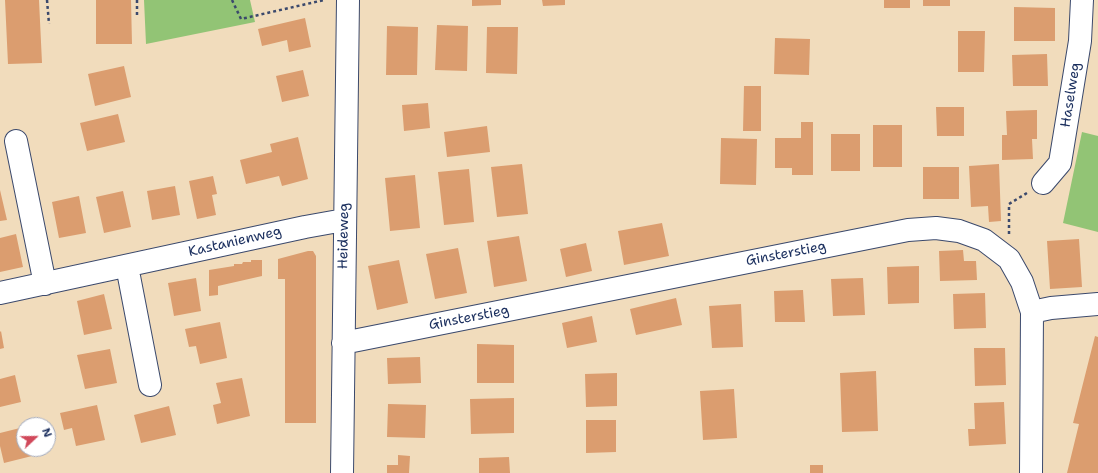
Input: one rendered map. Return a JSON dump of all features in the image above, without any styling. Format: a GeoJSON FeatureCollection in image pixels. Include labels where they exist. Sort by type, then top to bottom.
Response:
{"type":"FeatureCollection","features":[{"type":"Feature","properties":{"kind":"street","name":"Heideweg"},"geometry":{"type":"LineString","coordinates":[[342,473],[344,220],[348,0]]}},
{"type":"Feature","properties":{"kind":"street","name":"Haselweg"},"geometry":{"type":"LineString","coordinates":[[1043,183],[1060,163],[1080,42],[1082,0]]}},
{"type":"Feature","properties":{"kind":"street"},"geometry":{"type":"LineString","coordinates":[[16,141],[45,284]]}},
{"type":"Feature","properties":{"kind":"street","name":"Kastanienweg"},"geometry":{"type":"LineString","coordinates":[[0,293],[304,227],[344,220]]}},
{"type":"Feature","properties":{"kind":"street","name":"Ginsterstieg"},"geometry":{"type":"LineString","coordinates":[[343,343],[908,230],[936,228],[959,231],[984,240],[1009,259],[1022,282],[1032,312],[1031,473]]}},
{"type":"Feature","properties":{"kind":"street"},"geometry":{"type":"LineString","coordinates":[[127,266],[150,385]]}},
{"type":"Feature","properties":{"kind":"street"},"geometry":{"type":"LineString","coordinates":[[1032,312],[1051,308],[1098,304]]}},
{"type":"Feature","properties":{"kind":"path"},"geometry":{"type":"LineString","coordinates":[[47,0],[49,24]]}},
{"type":"Feature","properties":{"kind":"path"},"geometry":{"type":"LineString","coordinates":[[137,0],[137,16]]}},
{"type":"Feature","properties":{"kind":"path"},"geometry":{"type":"LineString","coordinates":[[232,0],[241,19],[324,0]]}},
{"type":"Feature","properties":{"kind":"path"},"geometry":{"type":"LineString","coordinates":[[1009,259],[1009,204],[1043,183]]}},
{"type":"Feature","properties":{"kind":"green space"},"geometry":{"type":"Polygon","coordinates":[[[144,0],[250,0],[255,22],[146,44],[144,0]]]}},
{"type":"Feature","properties":{"kind":"green space"},"geometry":{"type":"Polygon","coordinates":[[[1082,132],[1098,136],[1098,232],[1063,223],[1082,132]]]}},
{"type":"Feature","properties":{"kind":"building"},"geometry":{"type":"Polygon","coordinates":[[[5,0],[39,0],[42,63],[8,64],[5,0]]]}},
{"type":"Feature","properties":{"kind":"building"},"geometry":{"type":"Polygon","coordinates":[[[96,0],[131,0],[132,44],[96,44],[96,0]]]}},
{"type":"Feature","properties":{"kind":"building"},"geometry":{"type":"Polygon","coordinates":[[[472,0],[501,0],[501,5],[472,6],[472,0]]]}},
{"type":"Feature","properties":{"kind":"building"},"geometry":{"type":"Polygon","coordinates":[[[542,0],[565,0],[565,5],[543,6],[542,0]]]}},
{"type":"Feature","properties":{"kind":"building"},"geometry":{"type":"Polygon","coordinates":[[[884,0],[910,0],[910,8],[884,8],[884,0]]]}},
{"type":"Feature","properties":{"kind":"building"},"geometry":{"type":"Polygon","coordinates":[[[923,0],[950,0],[950,6],[923,6],[923,0]]]}},
{"type":"Feature","properties":{"kind":"building"},"geometry":{"type":"Polygon","coordinates":[[[1014,7],[1055,8],[1055,41],[1014,41],[1014,7]]]}},
{"type":"Feature","properties":{"kind":"building"},"geometry":{"type":"Polygon","coordinates":[[[305,18],[311,47],[289,52],[287,40],[262,46],[258,29],[305,18]]]}},
{"type":"Feature","properties":{"kind":"building"},"geometry":{"type":"Polygon","coordinates":[[[437,25],[468,26],[467,71],[435,70],[437,25]]]}},
{"type":"Feature","properties":{"kind":"building"},"geometry":{"type":"Polygon","coordinates":[[[387,26],[418,27],[417,75],[386,75],[387,26]]]}},
{"type":"Feature","properties":{"kind":"building"},"geometry":{"type":"Polygon","coordinates":[[[487,27],[518,27],[517,74],[486,73],[487,27]]]}},
{"type":"Feature","properties":{"kind":"building"},"geometry":{"type":"Polygon","coordinates":[[[958,31],[985,31],[984,72],[958,72],[958,31]]]}},
{"type":"Feature","properties":{"kind":"building"},"geometry":{"type":"Polygon","coordinates":[[[775,38],[810,39],[809,75],[774,74],[775,38]]]}},
{"type":"Feature","properties":{"kind":"building"},"geometry":{"type":"Polygon","coordinates":[[[1047,54],[1048,86],[1013,86],[1012,55],[1047,54]]]}},
{"type":"Feature","properties":{"kind":"building"},"geometry":{"type":"Polygon","coordinates":[[[124,66],[131,97],[95,106],[88,74],[124,66]]]}},
{"type":"Feature","properties":{"kind":"building"},"geometry":{"type":"Polygon","coordinates":[[[303,70],[309,96],[282,102],[276,76],[303,70]]]}},
{"type":"Feature","properties":{"kind":"building"},"geometry":{"type":"Polygon","coordinates":[[[744,86],[761,86],[761,131],[743,131],[744,86]]]}},
{"type":"Feature","properties":{"kind":"building"},"geometry":{"type":"Polygon","coordinates":[[[428,103],[430,128],[404,131],[402,105],[428,103]]]}},
{"type":"Feature","properties":{"kind":"building"},"geometry":{"type":"Polygon","coordinates":[[[936,107],[964,107],[964,136],[937,136],[936,107]]]}},
{"type":"Feature","properties":{"kind":"building"},"geometry":{"type":"Polygon","coordinates":[[[1037,110],[1037,139],[1032,139],[1033,159],[1002,160],[1002,135],[1007,135],[1006,111],[1037,110]]]}},
{"type":"Feature","properties":{"kind":"building"},"geometry":{"type":"Polygon","coordinates":[[[118,114],[125,142],[87,151],[80,123],[118,114]]]}},
{"type":"Feature","properties":{"kind":"building"},"geometry":{"type":"Polygon","coordinates":[[[801,122],[813,122],[813,175],[792,175],[792,168],[775,168],[775,138],[801,138],[801,122]]]}},
{"type":"Feature","properties":{"kind":"building"},"geometry":{"type":"Polygon","coordinates":[[[873,125],[902,125],[902,167],[873,167],[873,125]]]}},
{"type":"Feature","properties":{"kind":"building"},"geometry":{"type":"Polygon","coordinates":[[[487,126],[490,152],[447,157],[444,132],[487,126]]]}},
{"type":"Feature","properties":{"kind":"building"},"geometry":{"type":"Polygon","coordinates":[[[831,134],[860,134],[860,171],[831,171],[831,134]]]}},
{"type":"Feature","properties":{"kind":"building"},"geometry":{"type":"Polygon","coordinates":[[[298,137],[308,179],[282,186],[279,176],[246,184],[240,160],[272,152],[270,144],[298,137]]]}},
{"type":"Feature","properties":{"kind":"building"},"geometry":{"type":"Polygon","coordinates":[[[721,138],[757,139],[756,185],[720,184],[721,138]]]}},
{"type":"Feature","properties":{"kind":"building"},"geometry":{"type":"Polygon","coordinates":[[[522,164],[528,214],[497,217],[491,167],[522,164]]]}},
{"type":"Feature","properties":{"kind":"building"},"geometry":{"type":"Polygon","coordinates":[[[999,164],[1001,221],[989,222],[988,206],[971,207],[969,166],[999,164]]]}},
{"type":"Feature","properties":{"kind":"building"},"geometry":{"type":"Polygon","coordinates":[[[923,167],[959,167],[959,199],[923,199],[923,167]]]}},
{"type":"Feature","properties":{"kind":"building"},"geometry":{"type":"Polygon","coordinates":[[[469,169],[474,222],[444,225],[438,172],[469,169]]]}},
{"type":"Feature","properties":{"kind":"building"},"geometry":{"type":"Polygon","coordinates":[[[415,175],[420,228],[390,231],[385,178],[415,175]]]}},
{"type":"Feature","properties":{"kind":"building"},"geometry":{"type":"Polygon","coordinates":[[[213,176],[217,194],[212,195],[216,215],[197,219],[189,181],[213,176]]]}},
{"type":"Feature","properties":{"kind":"building"},"geometry":{"type":"Polygon","coordinates":[[[175,186],[180,215],[152,220],[147,191],[175,186]]]}},
{"type":"Feature","properties":{"kind":"building"},"geometry":{"type":"Polygon","coordinates":[[[0,190],[7,220],[0,221],[0,190]]]}},
{"type":"Feature","properties":{"kind":"building"},"geometry":{"type":"Polygon","coordinates":[[[123,191],[131,227],[104,233],[96,197],[123,191]]]}},
{"type":"Feature","properties":{"kind":"building"},"geometry":{"type":"Polygon","coordinates":[[[79,196],[86,233],[59,238],[52,202],[79,196]]]}},
{"type":"Feature","properties":{"kind":"building"},"geometry":{"type":"Polygon","coordinates":[[[662,223],[669,256],[624,265],[618,231],[662,223]]]}},
{"type":"Feature","properties":{"kind":"building"},"geometry":{"type":"Polygon","coordinates":[[[16,234],[23,267],[0,272],[0,238],[16,234]]]}},
{"type":"Feature","properties":{"kind":"building"},"geometry":{"type":"Polygon","coordinates":[[[519,236],[527,281],[494,287],[487,241],[519,236]]]}},
{"type":"Feature","properties":{"kind":"building"},"geometry":{"type":"Polygon","coordinates":[[[1079,239],[1082,287],[1050,289],[1047,241],[1079,239]]]}},
{"type":"Feature","properties":{"kind":"building"},"geometry":{"type":"Polygon","coordinates":[[[586,243],[592,271],[566,277],[560,249],[586,243]]]}},
{"type":"Feature","properties":{"kind":"building"},"geometry":{"type":"Polygon","coordinates":[[[458,248],[467,293],[435,299],[426,254],[458,248]]]}},
{"type":"Feature","properties":{"kind":"building"},"geometry":{"type":"Polygon","coordinates":[[[963,250],[964,261],[976,261],[977,280],[940,281],[939,251],[963,250]]]}},
{"type":"Feature","properties":{"kind":"building"},"geometry":{"type":"Polygon","coordinates":[[[313,251],[316,256],[316,423],[285,423],[285,279],[278,279],[278,259],[313,251]]]}},
{"type":"Feature","properties":{"kind":"building"},"geometry":{"type":"Polygon","coordinates":[[[251,260],[262,260],[262,276],[218,286],[218,295],[209,296],[209,270],[234,266],[234,264],[242,264],[243,262],[251,262],[251,260]]]}},
{"type":"Feature","properties":{"kind":"building"},"geometry":{"type":"Polygon","coordinates":[[[399,260],[408,303],[377,310],[368,266],[399,260]]]}},
{"type":"Feature","properties":{"kind":"building"},"geometry":{"type":"Polygon","coordinates":[[[919,266],[919,303],[888,304],[887,267],[919,266]]]}},
{"type":"Feature","properties":{"kind":"building"},"geometry":{"type":"Polygon","coordinates":[[[196,278],[201,311],[174,316],[168,283],[196,278]]]}},
{"type":"Feature","properties":{"kind":"building"},"geometry":{"type":"Polygon","coordinates":[[[863,278],[865,315],[833,316],[831,279],[863,278]]]}},
{"type":"Feature","properties":{"kind":"building"},"geometry":{"type":"Polygon","coordinates":[[[803,290],[805,322],[775,322],[774,291],[803,290]]]}},
{"type":"Feature","properties":{"kind":"building"},"geometry":{"type":"Polygon","coordinates":[[[985,293],[986,328],[954,329],[953,294],[985,293]]]}},
{"type":"Feature","properties":{"kind":"building"},"geometry":{"type":"Polygon","coordinates":[[[104,294],[112,329],[84,335],[77,301],[104,294]]]}},
{"type":"Feature","properties":{"kind":"building"},"geometry":{"type":"Polygon","coordinates":[[[676,298],[682,325],[636,335],[630,309],[676,298]]]}},
{"type":"Feature","properties":{"kind":"building"},"geometry":{"type":"Polygon","coordinates":[[[741,304],[743,347],[712,348],[709,306],[741,304]]]}},
{"type":"Feature","properties":{"kind":"building"},"geometry":{"type":"Polygon","coordinates":[[[592,316],[597,342],[567,348],[562,323],[592,316]]]}},
{"type":"Feature","properties":{"kind":"building"},"geometry":{"type":"Polygon","coordinates":[[[220,322],[227,358],[200,364],[196,346],[189,347],[185,329],[220,322]]]}},
{"type":"Feature","properties":{"kind":"building"},"geometry":{"type":"Polygon","coordinates":[[[1,331],[4,348],[0,349],[0,332],[1,331]]]}},
{"type":"Feature","properties":{"kind":"building"},"geometry":{"type":"Polygon","coordinates":[[[1095,336],[1098,337],[1098,473],[1067,473],[1079,424],[1073,423],[1095,336]]]}},
{"type":"Feature","properties":{"kind":"building"},"geometry":{"type":"Polygon","coordinates":[[[477,344],[514,345],[514,383],[477,383],[477,344]]]}},
{"type":"Feature","properties":{"kind":"building"},"geometry":{"type":"Polygon","coordinates":[[[974,348],[1005,348],[1006,385],[975,386],[974,348]]]}},
{"type":"Feature","properties":{"kind":"building"},"geometry":{"type":"Polygon","coordinates":[[[110,349],[117,383],[85,389],[77,355],[110,349]]]}},
{"type":"Feature","properties":{"kind":"building"},"geometry":{"type":"Polygon","coordinates":[[[420,357],[421,383],[388,384],[387,358],[420,357]]]}},
{"type":"Feature","properties":{"kind":"building"},"geometry":{"type":"Polygon","coordinates":[[[876,371],[878,431],[842,432],[840,373],[876,371]]]}},
{"type":"Feature","properties":{"kind":"building"},"geometry":{"type":"Polygon","coordinates":[[[617,373],[617,406],[586,407],[585,374],[617,373]]]}},
{"type":"Feature","properties":{"kind":"building"},"geometry":{"type":"Polygon","coordinates":[[[15,375],[21,402],[0,407],[0,379],[15,375]]]}},
{"type":"Feature","properties":{"kind":"building"},"geometry":{"type":"Polygon","coordinates":[[[242,378],[250,416],[217,424],[213,405],[221,403],[216,383],[242,378]]]}},
{"type":"Feature","properties":{"kind":"building"},"geometry":{"type":"Polygon","coordinates":[[[734,389],[737,438],[703,440],[700,391],[734,389]]]}},
{"type":"Feature","properties":{"kind":"building"},"geometry":{"type":"Polygon","coordinates":[[[514,398],[514,433],[471,434],[470,399],[514,398]]]}},
{"type":"Feature","properties":{"kind":"building"},"geometry":{"type":"Polygon","coordinates":[[[1004,402],[1006,444],[969,446],[968,429],[975,429],[974,403],[1004,402]]]}},
{"type":"Feature","properties":{"kind":"building"},"geometry":{"type":"Polygon","coordinates":[[[388,404],[426,405],[425,438],[387,437],[388,404]]]}},
{"type":"Feature","properties":{"kind":"building"},"geometry":{"type":"Polygon","coordinates":[[[97,405],[105,440],[76,446],[72,428],[64,430],[60,413],[97,405]]]}},
{"type":"Feature","properties":{"kind":"building"},"geometry":{"type":"Polygon","coordinates":[[[169,406],[176,435],[141,443],[134,415],[169,406]]]}},
{"type":"Feature","properties":{"kind":"building"},"geometry":{"type":"Polygon","coordinates":[[[586,420],[616,420],[616,452],[586,453],[586,420]]]}},
{"type":"Feature","properties":{"kind":"building"},"geometry":{"type":"Polygon","coordinates":[[[16,429],[16,457],[28,457],[4,463],[0,446],[0,433],[16,429]]]}},
{"type":"Feature","properties":{"kind":"building"},"geometry":{"type":"Polygon","coordinates":[[[398,455],[410,456],[409,473],[387,473],[387,465],[398,465],[398,455]]]}},
{"type":"Feature","properties":{"kind":"building"},"geometry":{"type":"Polygon","coordinates":[[[509,457],[510,473],[479,473],[479,458],[509,457]]]}},
{"type":"Feature","properties":{"kind":"building"},"geometry":{"type":"Polygon","coordinates":[[[810,465],[823,465],[823,473],[810,473],[810,465]]]}}]}
